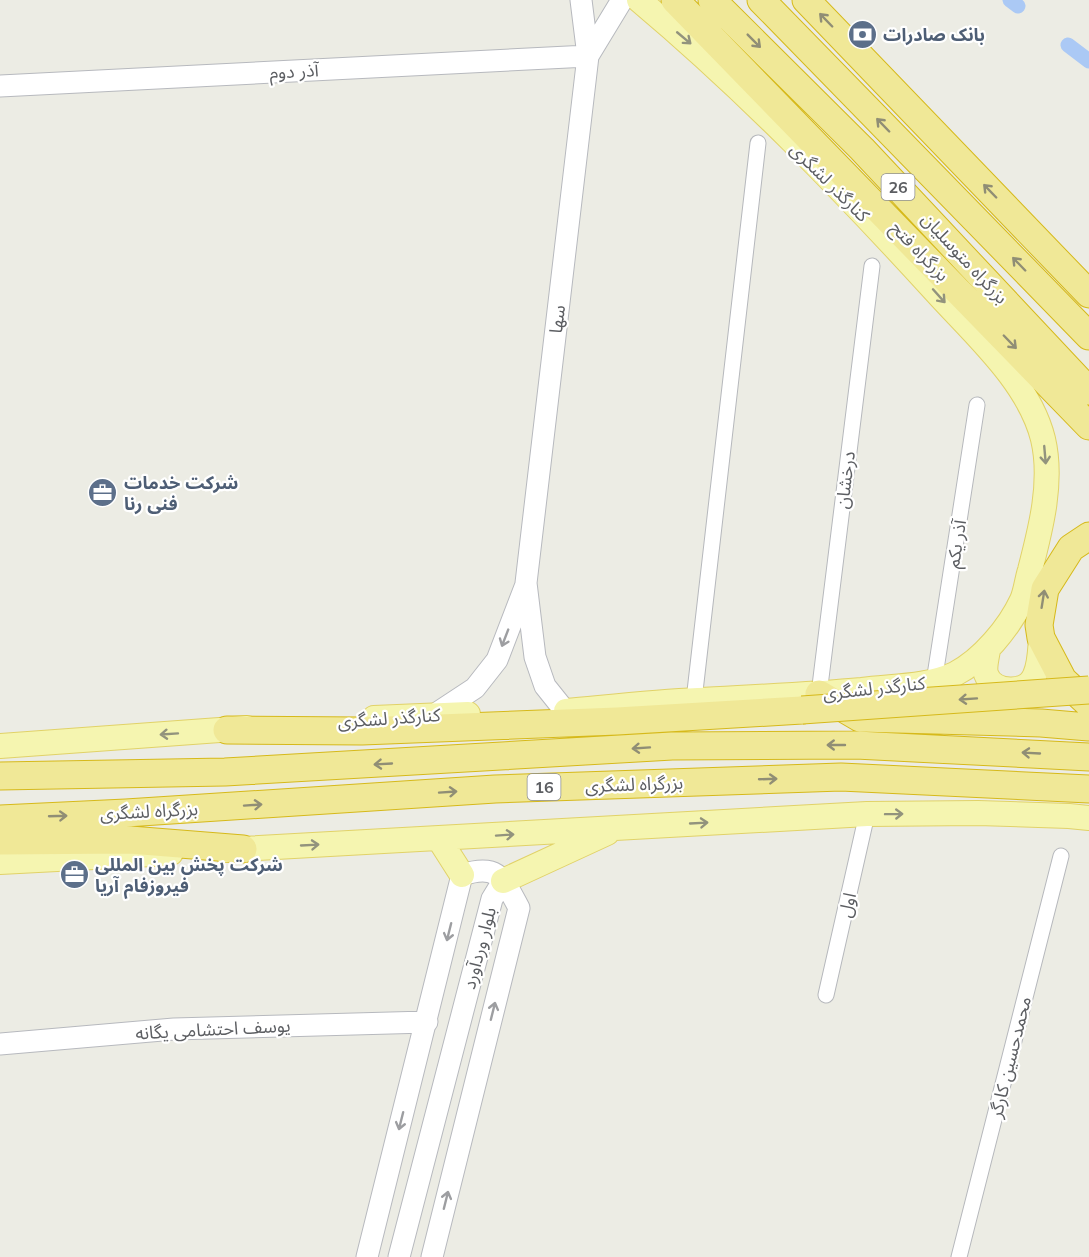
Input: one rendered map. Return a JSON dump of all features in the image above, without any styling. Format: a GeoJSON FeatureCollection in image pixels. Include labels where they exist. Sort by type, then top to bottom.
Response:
{"type":"FeatureCollection","features":[{"type":"Feature","properties":{"kind":"highway","name":"بزرگراه فتح"},"geometry":{"type":"LineString","coordinates":[[675,0],[1089,426]]}},
{"type":"Feature","properties":{"kind":"highway","name":"بزرگراه متوسلیان"},"geometry":{"type":"LineString","coordinates":[[712,0],[862,149],[1089,391]]}},
{"type":"Feature","properties":{"kind":"highway","name":"بزرگراه متوسلیان"},"geometry":{"type":"LineString","coordinates":[[761,0],[1089,336]]}},
{"type":"Feature","properties":{"kind":"highway"},"geometry":{"type":"LineString","coordinates":[[806,0],[1089,294]]}},
{"type":"Feature","properties":{"kind":"highway"},"geometry":{"type":"LineString","coordinates":[[1089,536],[1071,548],[1045,589],[1039,625],[1041,638],[1063,680],[1089,704]]}},
{"type":"Feature","properties":{"kind":"highway"},"geometry":{"type":"LineString","coordinates":[[227,730],[374,731],[617,721],[810,702],[1089,690]]}},
{"type":"Feature","properties":{"kind":"highway"},"geometry":{"type":"LineString","coordinates":[[810,702],[860,718],[1041,723],[1089,727]]}},
{"type":"Feature","properties":{"kind":"highway","name":"بزرگراه لشگری"},"geometry":{"type":"LineString","coordinates":[[0,776],[225,772],[672,746],[856,745],[1089,757]]}},
{"type":"Feature","properties":{"kind":"highway","name":"بزرگراه لشگری"},"geometry":{"type":"LineString","coordinates":[[0,819],[495,789],[841,777],[1089,789]]}},
{"type":"Feature","properties":{"kind":"highway"},"geometry":{"type":"LineString","coordinates":[[0,841],[130,840],[243,849]]}},
{"type":"Feature","properties":{"kind":"main road","name":"سها"},"geometry":{"type":"LineString","coordinates":[[526,583],[588,56],[581,0]]}},
{"type":"Feature","properties":{"kind":"main road","name":"سها"},"geometry":{"type":"LineString","coordinates":[[588,56],[622,0]]}},
{"type":"Feature","properties":{"kind":"main road","name":"کنارگذر لشگری"},"geometry":{"type":"LineString","coordinates":[[0,746],[434,715],[565,711],[694,700],[810,702],[934,682],[958,672],[988,650],[1022,600],[1036,547],[1045,498],[1046,474],[1043,440],[1031,407],[1017,384],[989,351],[894,246],[699,51],[639,0]]}},
{"type":"Feature","properties":{"kind":"main road","name":"آذر دوم"},"geometry":{"type":"LineString","coordinates":[[0,86],[588,56]]}},
{"type":"Feature","properties":{"kind":"main road"},"geometry":{"type":"LineString","coordinates":[[526,583],[535,657],[545,686],[565,711]]}},
{"type":"Feature","properties":{"kind":"main road"},"geometry":{"type":"LineString","coordinates":[[434,715],[475,688],[497,660],[526,583]]}},
{"type":"Feature","properties":{"kind":"main road"},"geometry":{"type":"LineString","coordinates":[[988,650],[985,672],[992,683],[997,687],[1014,689],[1028,686],[1035,677],[1041,638]]}},
{"type":"Feature","properties":{"kind":"main road"},"geometry":{"type":"LineString","coordinates":[[0,862],[867,814],[978,813],[1089,818]]}},
{"type":"Feature","properties":{"kind":"main road"},"geometry":{"type":"LineString","coordinates":[[439,839],[462,875],[487,870],[494,872],[502,881],[620,827]]}},
{"type":"Feature","properties":{"kind":"main road","name":"بلوار وردآورد"},"geometry":{"type":"LineString","coordinates":[[367,1257],[462,875]]}},
{"type":"Feature","properties":{"kind":"main road","name":"بلوار وردآورد"},"geometry":{"type":"LineString","coordinates":[[399,1257],[492,899],[502,881],[519,908],[432,1257]]}},
{"type":"Feature","properties":{"kind":"main road","name":"یوسف احتشامی یگانه"},"geometry":{"type":"LineString","coordinates":[[0,1044],[174,1029],[427,1022]]}},
{"type":"Feature","properties":{"kind":"street"},"geometry":{"type":"LineString","coordinates":[[694,700],[758,143]]}},
{"type":"Feature","properties":{"kind":"street","name":"درخشان"},"geometry":{"type":"LineString","coordinates":[[810,702],[872,266]]}},
{"type":"Feature","properties":{"kind":"street","name":"آذر یکم"},"geometry":{"type":"LineString","coordinates":[[934,682],[977,405]]}},
{"type":"Feature","properties":{"kind":"street","name":"اول"},"geometry":{"type":"LineString","coordinates":[[826,995],[867,814]]}},
{"type":"Feature","properties":{"kind":"street","name":"محمدحسین کارگر"},"geometry":{"type":"LineString","coordinates":[[959,1257],[1061,856]]}},
{"type":"Feature","properties":{"kind":"waterway"},"geometry":{"type":"LineString","coordinates":[[1010,0],[1018,6]]}},
{"type":"Feature","properties":{"kind":"waterway"},"geometry":{"type":"LineString","coordinates":[[1068,45],[1089,61]]}},
{"type":"Feature","properties":{"kind":"place","name":"بانک صادرات"},"geometry":{"type":"Point","coordinates":[862,34]}},
{"type":"Feature","properties":{"kind":"place","name":"شرکت خدمات فنی رنا"},"geometry":{"type":"Point","coordinates":[103,492]}},
{"type":"Feature","properties":{"kind":"place","name":"شرکت پخش بین المللی فیروزفام آریا"},"geometry":{"type":"Point","coordinates":[74,874]}}]}
